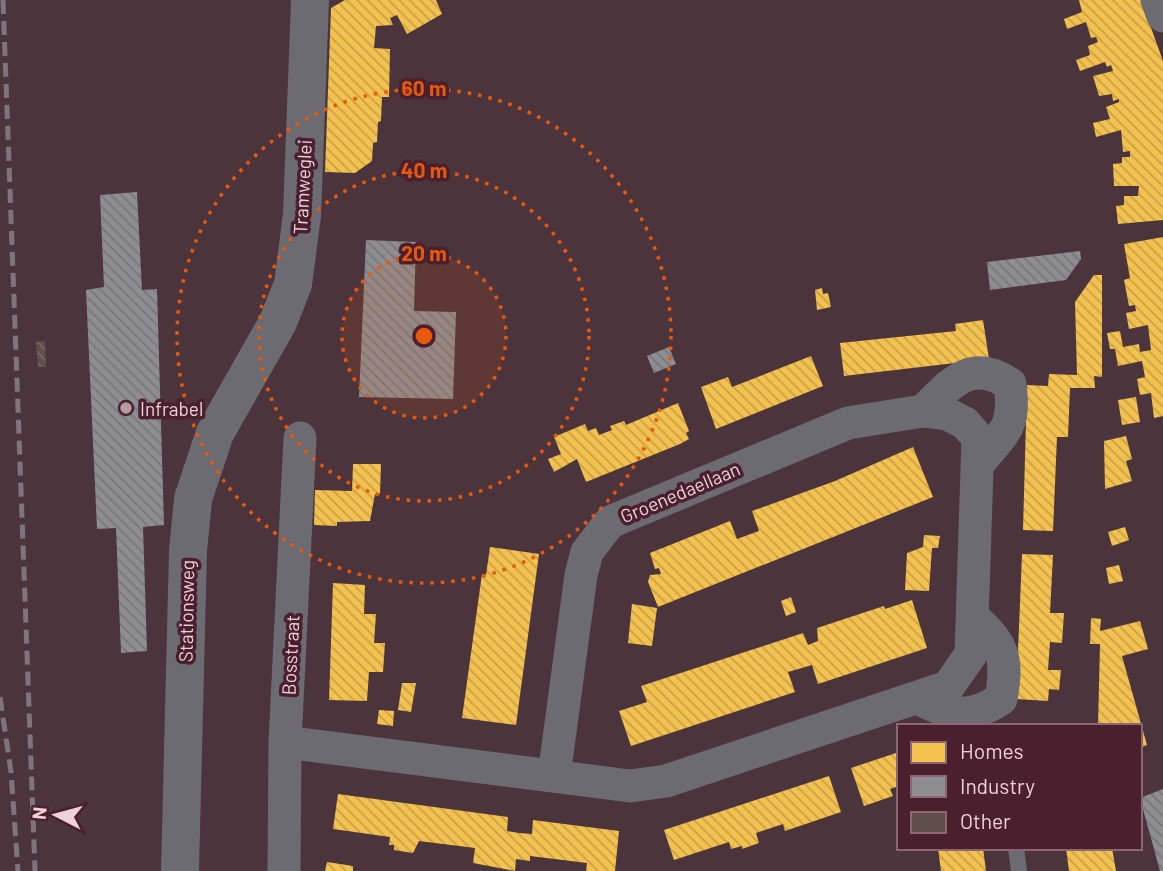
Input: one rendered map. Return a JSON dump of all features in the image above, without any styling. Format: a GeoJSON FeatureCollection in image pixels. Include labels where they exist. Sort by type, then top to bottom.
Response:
{"type":"FeatureCollection","features":[{"type":"Feature","properties":{"kind":"street","name":"Tramweglei"},"geometry":{"type":"LineString","coordinates":[[253,364],[278,322],[293,284],[302,215],[310,0]]}},
{"type":"Feature","properties":{"kind":"street"},"geometry":{"type":"LineString","coordinates":[[1157,0],[1163,16]]}},
{"type":"Feature","properties":{"kind":"street","name":"Stationsweg"},"geometry":{"type":"LineString","coordinates":[[180,871],[188,551],[193,499],[215,433],[253,364]]}},
{"type":"Feature","properties":{"kind":"street"},"geometry":{"type":"LineString","coordinates":[[923,411],[960,375],[980,373],[998,376],[1010,384],[1012,418],[1006,432],[979,463]]}},
{"type":"Feature","properties":{"kind":"street","name":"Groenedaellaan"},"geometry":{"type":"LineString","coordinates":[[285,742],[629,786],[666,780],[948,687],[960,675],[971,654],[978,438],[965,424],[947,414],[923,411],[848,423],[610,522],[587,552],[581,575],[554,776]]}},
{"type":"Feature","properties":{"kind":"street","name":"Bosstraat"},"geometry":{"type":"LineString","coordinates":[[284,871],[285,742],[300,438]]}},
{"type":"Feature","properties":{"kind":"street"},"geometry":{"type":"LineString","coordinates":[[917,698],[956,716],[988,708],[1001,699],[1004,656],[997,638],[974,618]]}},
{"type":"Feature","properties":{"kind":"lane"},"geometry":{"type":"LineString","coordinates":[[1016,850],[1019,871]]}},
{"type":"Feature","properties":{"kind":"building: Homes"},"geometry":{"type":"Polygon","coordinates":[[[345,0],[436,0],[442,14],[407,34],[397,15],[390,18],[393,25],[376,26],[374,48],[390,49],[389,97],[382,97],[381,121],[378,122],[377,142],[373,143],[372,161],[355,173],[325,172],[331,8],[345,0]]]}},
{"type":"Feature","properties":{"kind":"building: Homes"},"geometry":{"type":"Polygon","coordinates":[[[1079,0],[1141,0],[1163,61],[1163,220],[1118,224],[1116,206],[1124,205],[1124,196],[1138,196],[1139,186],[1114,186],[1113,164],[1122,163],[1122,157],[1130,157],[1130,151],[1123,152],[1121,130],[1096,137],[1093,123],[1110,119],[1106,107],[1119,102],[1119,99],[1113,101],[1112,94],[1099,96],[1093,76],[1113,71],[1111,65],[1107,67],[1105,62],[1080,71],[1076,60],[1090,55],[1088,46],[1098,42],[1096,37],[1091,38],[1086,22],[1067,29],[1064,19],[1082,12],[1079,0]]]}},
{"type":"Feature","properties":{"kind":"building: Homes"},"geometry":{"type":"Polygon","coordinates":[[[1163,237],[1163,416],[1154,418],[1151,393],[1140,395],[1137,379],[1145,377],[1142,361],[1118,366],[1115,349],[1110,349],[1107,333],[1120,331],[1123,347],[1139,344],[1140,352],[1151,350],[1148,325],[1129,329],[1126,313],[1136,311],[1135,305],[1129,306],[1124,280],[1130,278],[1124,244],[1163,237]]]}},
{"type":"Feature","properties":{"kind":"building: Homes"},"geometry":{"type":"Polygon","coordinates":[[[1094,275],[1102,275],[1102,377],[1094,376],[1095,388],[1070,388],[1068,437],[1057,437],[1053,531],[1023,530],[1027,385],[1048,386],[1049,374],[1077,375],[1075,302],[1094,275]]]}},
{"type":"Feature","properties":{"kind":"building: Homes"},"geometry":{"type":"Polygon","coordinates":[[[822,288],[823,294],[828,293],[831,307],[817,310],[815,290],[822,288]]]}},
{"type":"Feature","properties":{"kind":"building: Homes"},"geometry":{"type":"Polygon","coordinates":[[[983,320],[989,359],[844,376],[840,343],[956,331],[955,324],[983,320]]]}},
{"type":"Feature","properties":{"kind":"building: Homes"},"geometry":{"type":"Polygon","coordinates":[[[811,356],[823,386],[716,429],[701,387],[728,377],[732,387],[811,356]]]}},
{"type":"Feature","properties":{"kind":"building: Homes"},"geometry":{"type":"Polygon","coordinates":[[[1136,397],[1140,422],[1122,425],[1118,400],[1136,397]]]}},
{"type":"Feature","properties":{"kind":"building: Homes"},"geometry":{"type":"Polygon","coordinates":[[[678,403],[689,431],[686,433],[689,439],[586,482],[577,459],[554,472],[548,459],[561,454],[554,437],[585,424],[588,431],[596,428],[599,435],[612,430],[610,426],[624,421],[626,425],[678,403]]]}},
{"type":"Feature","properties":{"kind":"building: Homes"},"geometry":{"type":"Polygon","coordinates":[[[1126,436],[1132,459],[1126,461],[1132,481],[1105,489],[1104,441],[1126,436]]]}},
{"type":"Feature","properties":{"kind":"building: Homes"},"geometry":{"type":"Polygon","coordinates":[[[913,447],[933,497],[658,607],[648,582],[650,575],[661,574],[659,568],[655,569],[650,553],[730,521],[737,539],[759,531],[752,511],[835,481],[913,447]]]}},
{"type":"Feature","properties":{"kind":"building: Homes"},"geometry":{"type":"Polygon","coordinates":[[[353,464],[381,464],[380,494],[375,494],[370,521],[337,522],[337,526],[314,525],[315,490],[352,491],[353,464]]]}},
{"type":"Feature","properties":{"kind":"building: Homes"},"geometry":{"type":"Polygon","coordinates":[[[1125,527],[1129,540],[1112,546],[1108,532],[1125,527]]]}},
{"type":"Feature","properties":{"kind":"building: Homes"},"geometry":{"type":"Polygon","coordinates":[[[924,535],[940,536],[938,548],[932,548],[929,591],[905,590],[907,553],[923,547],[924,535]]]}},
{"type":"Feature","properties":{"kind":"building: Homes"},"geometry":{"type":"Polygon","coordinates":[[[490,547],[539,554],[516,725],[462,718],[482,574],[486,575],[490,547]]]}},
{"type":"Feature","properties":{"kind":"building: Homes"},"geometry":{"type":"Polygon","coordinates":[[[1022,554],[1053,555],[1050,613],[1064,613],[1062,643],[1050,642],[1048,670],[1061,670],[1059,690],[1049,689],[1048,701],[1016,699],[1022,554]]]}},
{"type":"Feature","properties":{"kind":"building: Homes"},"geometry":{"type":"Polygon","coordinates":[[[1119,565],[1123,581],[1109,584],[1106,568],[1119,565]]]}},
{"type":"Feature","properties":{"kind":"building: Homes"},"geometry":{"type":"Polygon","coordinates":[[[333,583],[365,585],[364,614],[376,614],[374,643],[385,643],[383,672],[369,672],[367,701],[329,700],[333,583]]]}},
{"type":"Feature","properties":{"kind":"building: Homes"},"geometry":{"type":"Polygon","coordinates":[[[791,597],[796,612],[786,616],[781,601],[791,597]]]}},
{"type":"Feature","properties":{"kind":"building: Homes"},"geometry":{"type":"Polygon","coordinates":[[[912,600],[927,648],[818,684],[812,665],[788,672],[795,692],[631,746],[619,711],[647,702],[641,686],[803,633],[808,645],[818,641],[817,628],[884,606],[885,609],[912,600]]]}},
{"type":"Feature","properties":{"kind":"building: Homes"},"geometry":{"type":"Polygon","coordinates":[[[632,604],[657,608],[652,646],[628,643],[632,604]]]}},
{"type":"Feature","properties":{"kind":"building: Homes"},"geometry":{"type":"Polygon","coordinates":[[[1091,618],[1101,619],[1100,631],[1140,621],[1148,649],[1122,656],[1141,724],[1098,724],[1100,644],[1090,644],[1091,618]]]}},
{"type":"Feature","properties":{"kind":"building: Homes"},"geometry":{"type":"Polygon","coordinates":[[[402,683],[416,683],[411,712],[398,710],[402,683]]]}},
{"type":"Feature","properties":{"kind":"building: Homes"},"geometry":{"type":"Polygon","coordinates":[[[379,710],[394,711],[393,726],[377,724],[379,710]]]}},
{"type":"Feature","properties":{"kind":"building: Homes"},"geometry":{"type":"Polygon","coordinates":[[[1142,727],[1147,745],[1142,747],[1142,727]]]}},
{"type":"Feature","properties":{"kind":"building: Homes"},"geometry":{"type":"Polygon","coordinates":[[[897,753],[897,787],[890,789],[893,796],[864,806],[851,768],[897,753]]]}},
{"type":"Feature","properties":{"kind":"building: Homes"},"geometry":{"type":"Polygon","coordinates":[[[829,776],[841,812],[785,831],[783,824],[756,833],[759,843],[742,849],[742,846],[731,849],[729,842],[674,860],[664,830],[829,776]]]}},
{"type":"Feature","properties":{"kind":"building: Homes"},"geometry":{"type":"Polygon","coordinates":[[[338,794],[508,817],[507,831],[519,833],[532,834],[533,820],[619,831],[615,871],[586,871],[587,863],[530,856],[530,861],[516,859],[515,871],[473,863],[475,848],[419,841],[413,853],[394,850],[394,845],[389,845],[390,837],[333,829],[338,794]]]}},
{"type":"Feature","properties":{"kind":"building: Homes"},"geometry":{"type":"Polygon","coordinates":[[[938,850],[983,850],[986,871],[941,871],[938,850]]]}},
{"type":"Feature","properties":{"kind":"building: Homes"},"geometry":{"type":"Polygon","coordinates":[[[1066,850],[1112,850],[1116,871],[1069,871],[1066,850]]]}},
{"type":"Feature","properties":{"kind":"building: Homes"},"geometry":{"type":"Polygon","coordinates":[[[327,862],[353,866],[353,871],[325,871],[327,862]]]}},
{"type":"Feature","properties":{"kind":"building: Industry","name":"Infrabel"},"geometry":{"type":"Polygon","coordinates":[[[137,192],[142,290],[157,289],[164,525],[143,527],[147,651],[121,653],[116,528],[97,529],[86,290],[104,287],[100,195],[137,192]]]}},
{"type":"Feature","properties":{"kind":"building: Industry"},"geometry":{"type":"Polygon","coordinates":[[[366,240],[416,242],[414,311],[456,312],[453,399],[359,397],[366,240]]]}},
{"type":"Feature","properties":{"kind":"building: Industry"},"geometry":{"type":"Polygon","coordinates":[[[1080,251],[1081,259],[1066,280],[990,290],[987,262],[1080,251]]]}},
{"type":"Feature","properties":{"kind":"building: Industry"},"geometry":{"type":"Polygon","coordinates":[[[669,347],[676,364],[654,373],[647,356],[669,347]]]}},
{"type":"Feature","properties":{"kind":"building: Industry"},"geometry":{"type":"Polygon","coordinates":[[[1163,789],[1163,871],[1160,871],[1142,797],[1163,789]]]}},
{"type":"Feature","properties":{"kind":"building: Other"},"geometry":{"type":"Polygon","coordinates":[[[45,341],[46,367],[38,367],[36,342],[45,341]]]}},
{"type":"Feature","properties":{"kind":"railway"},"geometry":{"type":"LineString","coordinates":[[3,0],[35,871]]}},
{"type":"Feature","properties":{"kind":"railway"},"geometry":{"type":"LineString","coordinates":[[0,697],[11,772],[18,871]]}},
{"type":"Feature","properties":{"kind":"place","name":"Infrabel"},"geometry":{"type":"Point","coordinates":[126,408]}}]}
